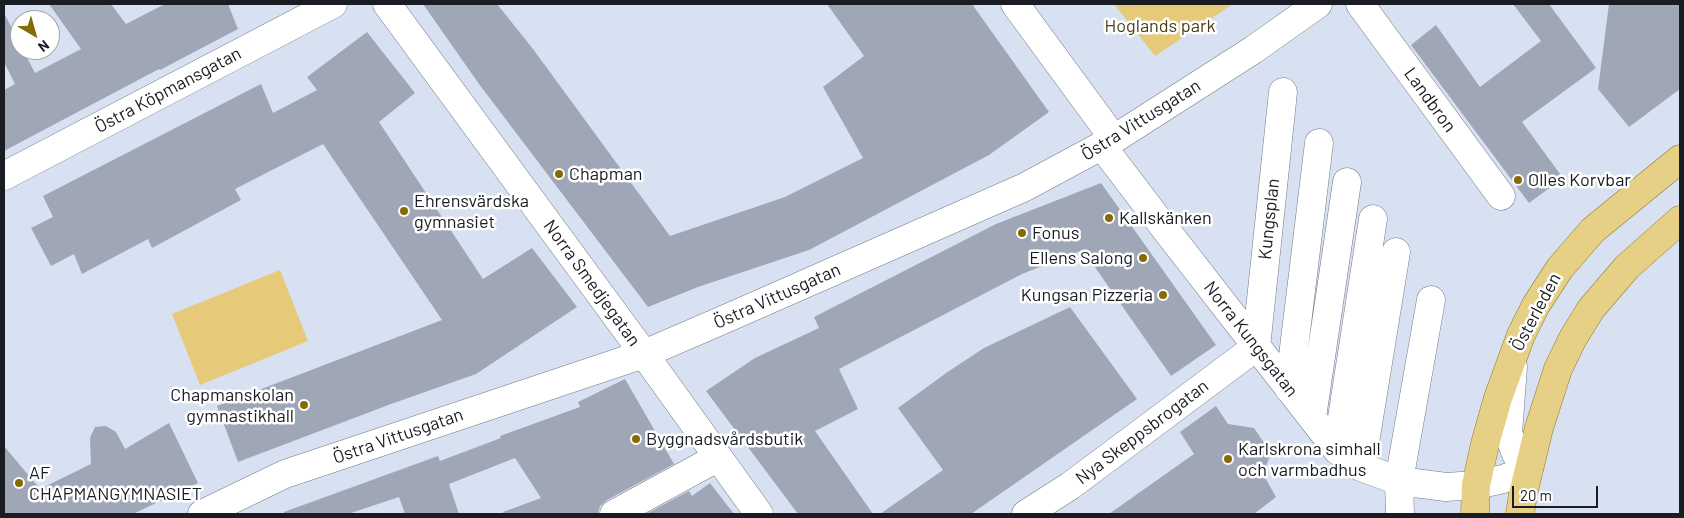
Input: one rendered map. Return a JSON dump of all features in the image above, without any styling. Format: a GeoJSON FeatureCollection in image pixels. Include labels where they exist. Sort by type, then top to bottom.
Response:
{"type":"FeatureCollection","features":[{"type":"Feature","properties":{"kind":"main road","name":"Österleden"},"geometry":{"type":"LineString","coordinates":[[1475,514],[1476,485],[1497,438],[1498,398],[1521,334],[1536,305],[1560,268],[1592,230],[1680,159]]}},
{"type":"Feature","properties":{"kind":"main road"},"geometry":{"type":"LineString","coordinates":[[1520,514],[1539,428],[1558,369],[1573,338],[1591,309],[1627,267],[1680,220]]}},
{"type":"Feature","properties":{"kind":"street","name":"Östra Köpmansgatan"},"geometry":{"type":"LineString","coordinates":[[4,176],[333,4]]}},
{"type":"Feature","properties":{"kind":"street","name":"Norra Smedjegatan"},"geometry":{"type":"LineString","coordinates":[[388,4],[759,514]]}},
{"type":"Feature","properties":{"kind":"street","name":"Norra Kungsgatan"},"geometry":{"type":"LineString","coordinates":[[1015,4],[1108,142],[1256,346],[1337,450],[1348,460],[1361,467],[1399,481],[1446,486],[1476,485],[1504,479],[1529,469]]}},
{"type":"Feature","properties":{"kind":"street","name":"Östra Vittusgatan"},"geometry":{"type":"LineString","coordinates":[[202,514],[286,474],[644,354],[1025,187],[1108,142],[1253,50],[1318,4]]}},
{"type":"Feature","properties":{"kind":"street","name":"Landbron"},"geometry":{"type":"LineString","coordinates":[[1360,4],[1501,196]]}},
{"type":"Feature","properties":{"kind":"street","name":"Kungsplan"},"geometry":{"type":"LineString","coordinates":[[1256,346],[1283,92]]}},
{"type":"Feature","properties":{"kind":"street"},"geometry":{"type":"LineString","coordinates":[[1289,389],[1319,143]]}},
{"type":"Feature","properties":{"kind":"street"},"geometry":{"type":"LineString","coordinates":[[1312,417],[1347,182]]}},
{"type":"Feature","properties":{"kind":"street"},"geometry":{"type":"LineString","coordinates":[[1337,450],[1373,219]]}},
{"type":"Feature","properties":{"kind":"street"},"geometry":{"type":"LineString","coordinates":[[1361,467],[1396,252]]}},
{"type":"Feature","properties":{"kind":"street"},"geometry":{"type":"LineString","coordinates":[[1400,514],[1399,481],[1431,300]]}},
{"type":"Feature","properties":{"kind":"street","name":"Nya Skeppsbrogatan"},"geometry":{"type":"LineString","coordinates":[[1026,514],[1093,470],[1256,346]]}},
{"type":"Feature","properties":{"kind":"street"},"geometry":{"type":"LineString","coordinates":[[1497,438],[1523,429],[1539,428]]}},
{"type":"Feature","properties":{"kind":"street"},"geometry":{"type":"LineString","coordinates":[[1497,438],[1516,454],[1529,469]]}},
{"type":"Feature","properties":{"kind":"street"},"geometry":{"type":"LineString","coordinates":[[614,514],[717,458]]}},
{"type":"Feature","properties":{"kind":"green space","name":"Hoglands park"},"geometry":{"type":"Polygon","coordinates":[[[1114,4],[1233,4],[1155,56],[1114,4]]]}},
{"type":"Feature","properties":{"kind":"green space"},"geometry":{"type":"Polygon","coordinates":[[[280,270],[308,341],[200,385],[172,314],[280,270]]]}},
{"type":"Feature","properties":{"kind":"building"},"geometry":{"type":"Polygon","coordinates":[[[49,4],[111,4],[126,24],[165,4],[228,4],[238,29],[4,151],[4,90],[15,84],[4,62],[4,13],[10,25],[10,60],[28,60],[35,73],[81,49],[60,19],[60,10],[53,10],[49,4]]]}},
{"type":"Feature","properties":{"kind":"building"},"geometry":{"type":"Polygon","coordinates":[[[423,4],[497,4],[533,49],[670,236],[785,197],[863,158],[823,87],[864,56],[827,4],[972,4],[1049,112],[989,155],[809,250],[698,287],[648,307],[479,84],[423,4]]]}},
{"type":"Feature","properties":{"kind":"building"},"geometry":{"type":"Polygon","coordinates":[[[1513,4],[1549,4],[1596,68],[1522,122],[1563,178],[1529,203],[1411,45],[1436,25],[1480,87],[1541,41],[1513,4]]]}},
{"type":"Feature","properties":{"kind":"building"},"geometry":{"type":"Polygon","coordinates":[[[1609,4],[1680,4],[1680,89],[1629,127],[1598,89],[1609,4]]]}},
{"type":"Feature","properties":{"kind":"building"},"geometry":{"type":"Polygon","coordinates":[[[367,32],[415,93],[379,122],[483,279],[532,248],[577,307],[476,374],[238,462],[217,406],[442,320],[323,144],[235,189],[241,200],[152,248],[148,239],[82,274],[74,254],[51,266],[31,228],[53,217],[43,196],[261,84],[273,113],[317,90],[307,77],[367,32]]]}},
{"type":"Feature","properties":{"kind":"building"},"geometry":{"type":"Polygon","coordinates":[[[1101,183],[1216,345],[1171,376],[1083,250],[1022,274],[839,369],[858,409],[815,431],[873,514],[798,514],[706,391],[755,358],[819,328],[814,317],[996,224],[1101,183]]]}},
{"type":"Feature","properties":{"kind":"building"},"geometry":{"type":"Polygon","coordinates":[[[1070,307],[1137,399],[971,514],[880,514],[943,470],[898,408],[984,348],[1070,307]]]}},
{"type":"Feature","properties":{"kind":"building"},"geometry":{"type":"Polygon","coordinates":[[[625,379],[674,464],[607,500],[600,506],[598,514],[504,514],[503,512],[541,498],[515,458],[449,484],[459,514],[405,514],[399,497],[348,514],[284,514],[284,512],[438,456],[440,461],[501,438],[500,436],[580,407],[578,402],[625,379]]]}},
{"type":"Feature","properties":{"kind":"building","name":"Karlskrona simhall och varmbadhus"},"geometry":{"type":"Polygon","coordinates":[[[1216,406],[1228,424],[1254,428],[1271,453],[1263,474],[1276,497],[1254,514],[1109,514],[1194,454],[1180,432],[1216,406]]]}},
{"type":"Feature","properties":{"kind":"building"},"geometry":{"type":"Polygon","coordinates":[[[169,423],[198,483],[133,514],[4,514],[4,446],[40,489],[91,464],[90,438],[95,427],[106,426],[116,432],[125,449],[169,423]]]}},
{"type":"Feature","properties":{"kind":"building"},"geometry":{"type":"Polygon","coordinates":[[[710,483],[734,514],[646,514],[689,491],[692,496],[710,483]]]}},
{"type":"Feature","properties":{"kind":"place","name":"Chapman"},"geometry":{"type":"Point","coordinates":[559,174]}},
{"type":"Feature","properties":{"kind":"place","name":"Olles Korvbar"},"geometry":{"type":"Point","coordinates":[1518,180]}},
{"type":"Feature","properties":{"kind":"place","name":"Ehrensvärdska gymnasiet"},"geometry":{"type":"Point","coordinates":[404,211]}},
{"type":"Feature","properties":{"kind":"place","name":"Kallskänken"},"geometry":{"type":"Point","coordinates":[1109,218]}},
{"type":"Feature","properties":{"kind":"place","name":"Fonus"},"geometry":{"type":"Point","coordinates":[1022,233]}},
{"type":"Feature","properties":{"kind":"place","name":"Ellens Salong"},"geometry":{"type":"Point","coordinates":[1143,258]}},
{"type":"Feature","properties":{"kind":"place","name":"Kungsan Pizzeria"},"geometry":{"type":"Point","coordinates":[1163,295]}},
{"type":"Feature","properties":{"kind":"place","name":"Chapmanskolan gymnastikhall"},"geometry":{"type":"Point","coordinates":[304,405]}},
{"type":"Feature","properties":{"kind":"place","name":"Byggnadsvårdsbutik"},"geometry":{"type":"Point","coordinates":[636,439]}},
{"type":"Feature","properties":{"kind":"place","name":"Karlskrona simhall och varmbadhus"},"geometry":{"type":"Point","coordinates":[1228,459]}},
{"type":"Feature","properties":{"kind":"place","name":"AF CHAPMANGYMNASIET"},"geometry":{"type":"Point","coordinates":[19,483]}}]}
